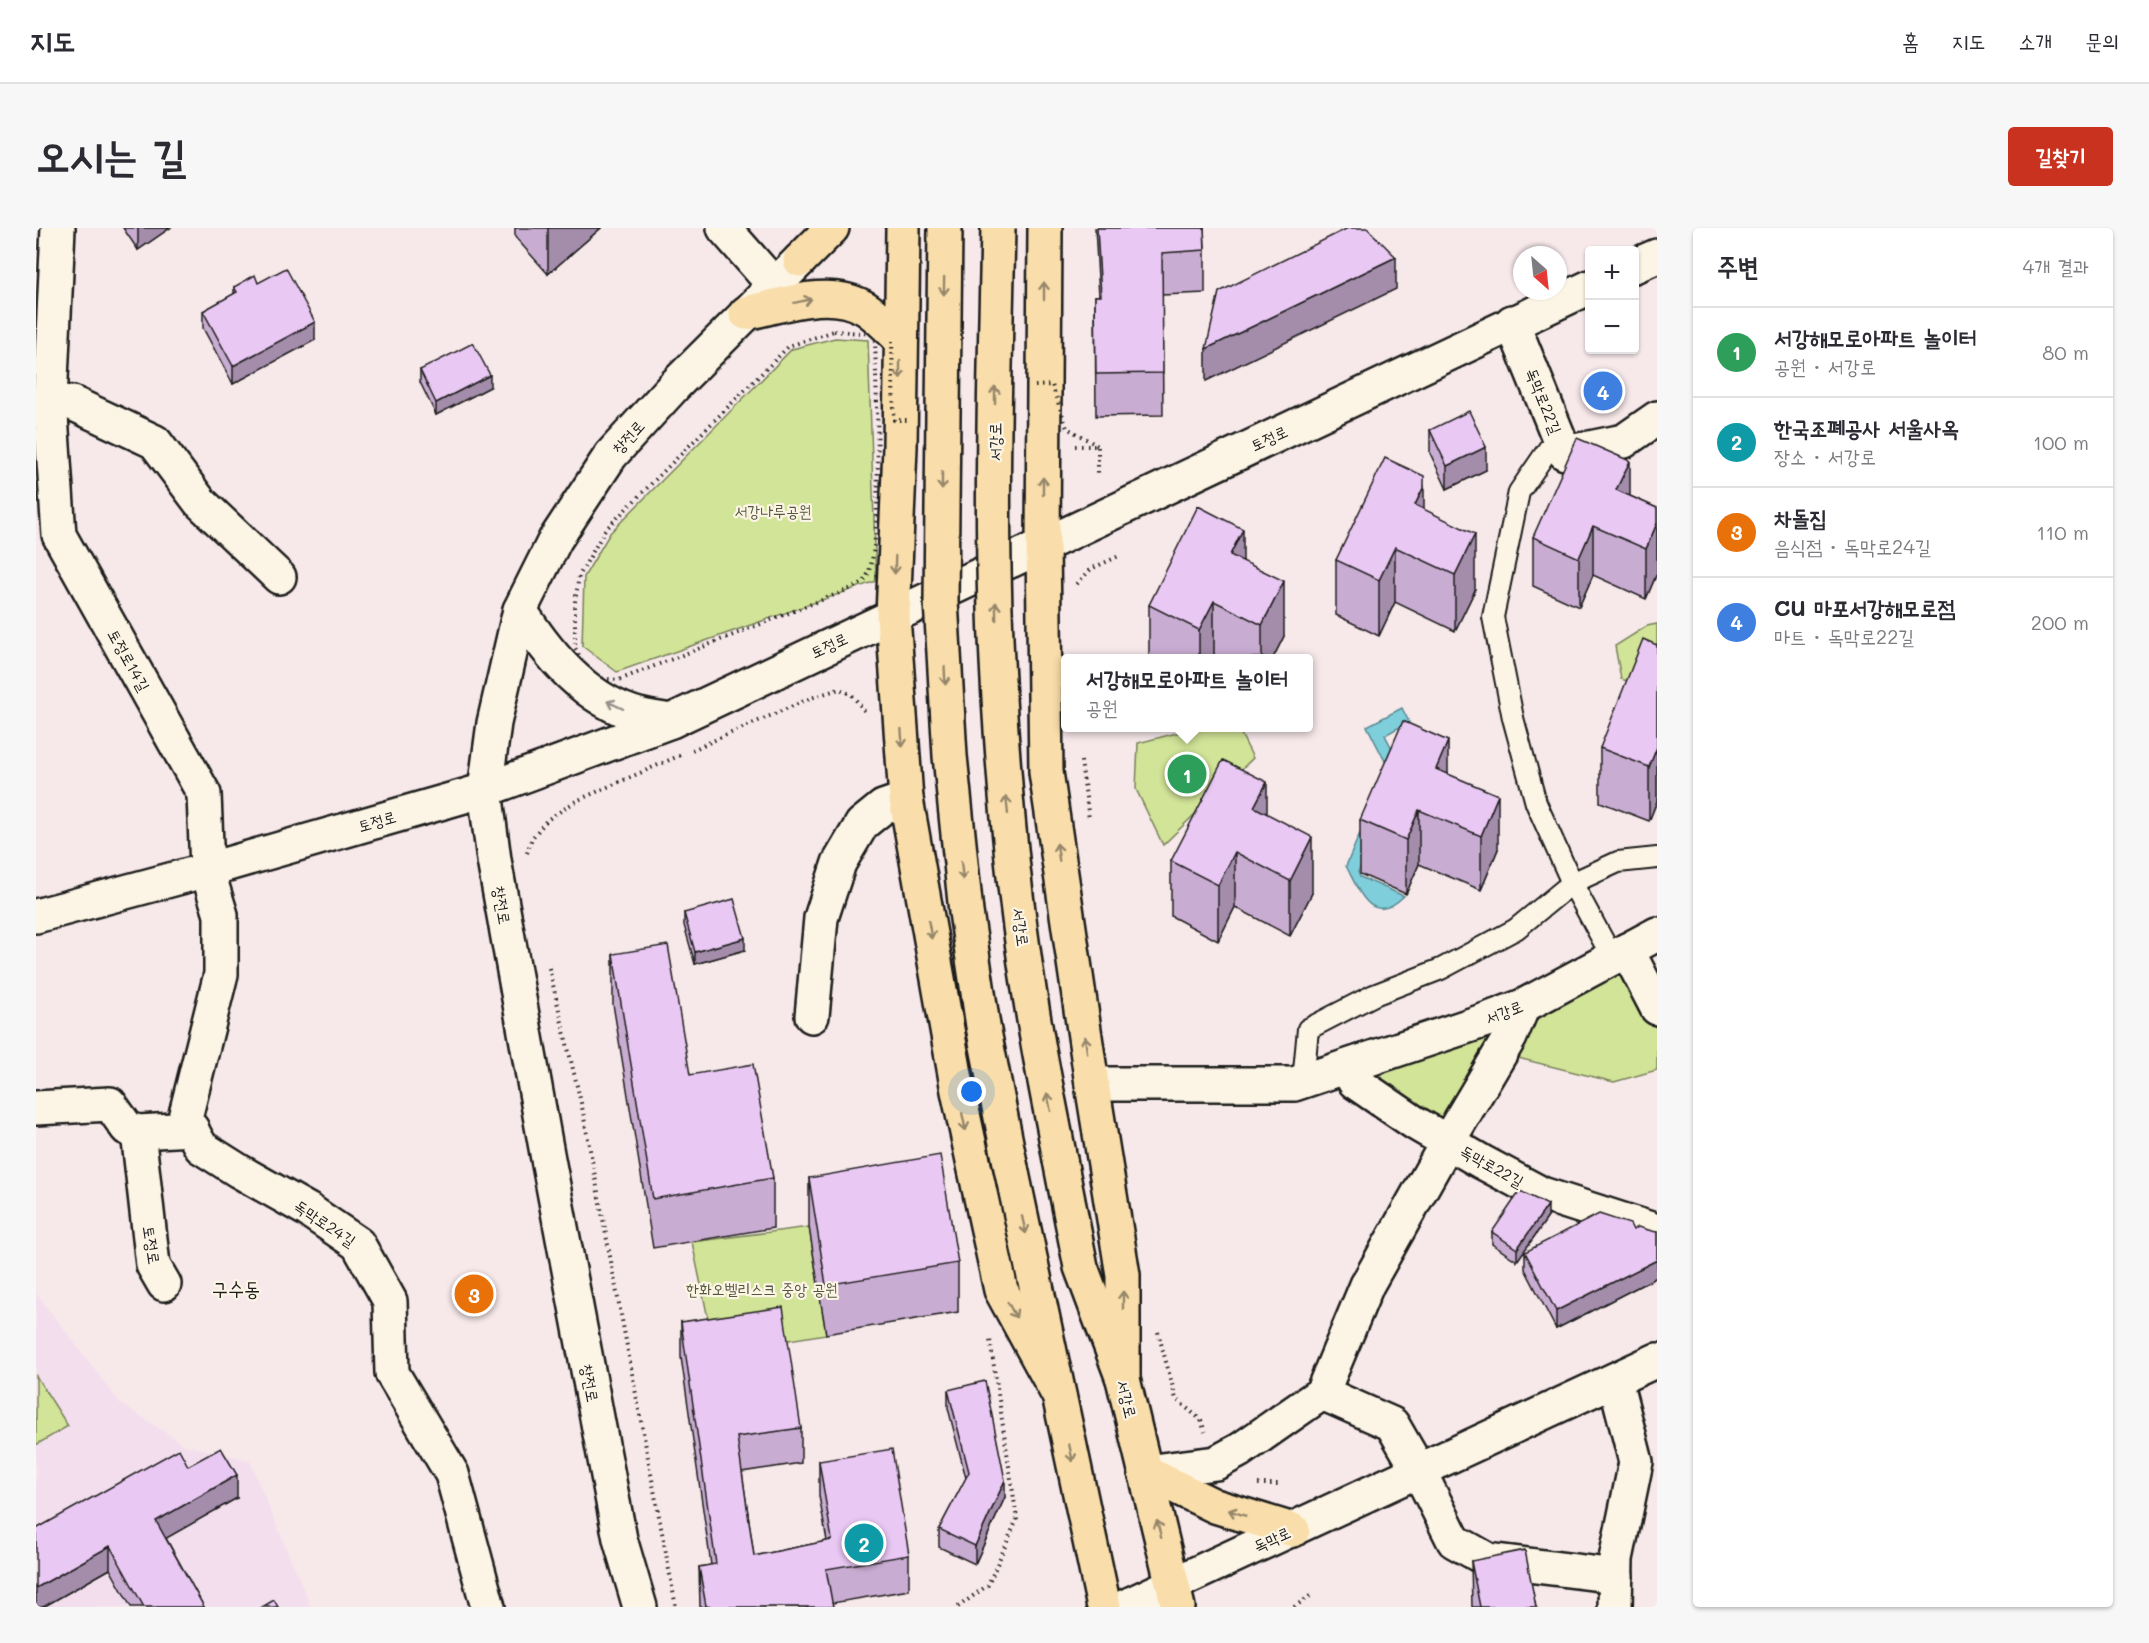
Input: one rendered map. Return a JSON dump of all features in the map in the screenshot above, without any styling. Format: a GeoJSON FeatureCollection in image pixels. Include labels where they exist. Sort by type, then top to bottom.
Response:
{"type":"FeatureCollection","features":[{"type":"Feature","properties":{"kind":"main road"},"geometry":{"type":"LineString","coordinates":[[801,260],[813,228]]}},
{"type":"Feature","properties":{"kind":"main road"},"geometry":{"type":"LineString","coordinates":[[801,260],[832,228]]}},
{"type":"Feature","properties":{"kind":"main road"},"geometry":{"type":"LineString","coordinates":[[903,228],[896,340],[900,447],[893,616],[906,799],[958,1091],[1001,1290],[1059,1396]]}},
{"type":"Feature","properties":{"kind":"main road"},"geometry":{"type":"LineString","coordinates":[[945,228],[941,601],[950,756],[966,912],[983,1026],[1011,1168],[1104,1607]]}},
{"type":"Feature","properties":{"kind":"main road","name":"서강로"},"geometry":{"type":"LineString","coordinates":[[998,228],[994,544],[997,660],[1017,905],[1031,1003],[1082,1267],[1123,1379],[1175,1596]]}},
{"type":"Feature","properties":{"kind":"main road"},"geometry":{"type":"LineString","coordinates":[[1045,228],[1043,545],[1046,772],[1123,1275],[1123,1379]]}},
{"type":"Feature","properties":{"kind":"main road"},"geometry":{"type":"LineString","coordinates":[[746,313],[814,298],[844,300],[864,308],[896,340]]}},
{"type":"Feature","properties":{"kind":"main road"},"geometry":{"type":"LineString","coordinates":[[1146,1472],[1215,1506],[1293,1530]]}},
{"type":"Feature","properties":{"kind":"street","name":"토정로14길"},"geometry":{"type":"LineString","coordinates":[[58,228],[46,271],[50,401],[44,450],[58,535],[204,794],[207,870]]}},
{"type":"Feature","properties":{"kind":"street"},"geometry":{"type":"LineString","coordinates":[[724,228],[774,285]]}},
{"type":"Feature","properties":{"kind":"street"},"geometry":{"type":"LineString","coordinates":[[1639,264],[1657,256]]}},
{"type":"Feature","properties":{"kind":"street","name":"창전로"},"geometry":{"type":"LineString","coordinates":[[640,1607],[620,1539],[494,860],[485,790],[498,706],[520,610],[555,540],[611,455],[676,384],[801,260]]}},
{"type":"Feature","properties":{"kind":"street","name":"토정로"},"geometry":{"type":"LineString","coordinates":[[36,916],[207,870],[485,790],[671,721],[1585,289]]}},
{"type":"Feature","properties":{"kind":"street","name":"독막로22길"},"geometry":{"type":"LineString","coordinates":[[1512,322],[1565,453],[1624,441],[1657,418]]}},
{"type":"Feature","properties":{"kind":"street"},"geometry":{"type":"LineString","coordinates":[[50,401],[72,403],[155,442],[200,502],[279,578]]}},
{"type":"Feature","properties":{"kind":"street"},"geometry":{"type":"LineString","coordinates":[[520,610],[539,641],[580,683],[611,704],[639,715],[671,721]]}},
{"type":"Feature","properties":{"kind":"street"},"geometry":{"type":"LineString","coordinates":[[812,1016],[821,918],[839,863],[862,824],[883,807],[906,799]]}},
{"type":"Feature","properties":{"kind":"street"},"geometry":{"type":"LineString","coordinates":[[36,1108],[110,1104],[127,1128],[138,1132],[192,1129],[185,1118],[221,974],[221,915],[207,870]]}},
{"type":"Feature","properties":{"kind":"street","name":"서강로"},"geometry":{"type":"LineString","coordinates":[[1092,1084],[1294,1084],[1523,1006],[1657,934]]}},
{"type":"Feature","properties":{"kind":"street"},"geometry":{"type":"LineString","coordinates":[[1619,953],[1657,1008]]}},
{"type":"Feature","properties":{"kind":"street"},"geometry":{"type":"LineString","coordinates":[[1146,1472],[1216,1463],[1240,1450],[1322,1394],[1367,1285],[1510,1037],[1523,1006]]}},
{"type":"Feature","properties":{"kind":"street","name":"독막로22길"},"geometry":{"type":"LineString","coordinates":[[1346,1067],[1355,1082],[1415,1124],[1542,1194],[1657,1231]]}},
{"type":"Feature","properties":{"kind":"street","name":"독막로24길"},"geometry":{"type":"LineString","coordinates":[[192,1129],[201,1146],[239,1171],[308,1210],[358,1244],[390,1300],[392,1373],[452,1474],[488,1607]]}},
{"type":"Feature","properties":{"kind":"street","name":"토정로"},"geometry":{"type":"LineString","coordinates":[[138,1132],[153,1265],[164,1284]]}},
{"type":"Feature","properties":{"kind":"street","name":"독막로"},"geometry":{"type":"LineString","coordinates":[[1124,1607],[1175,1596],[1293,1530],[1657,1360]]}},
{"type":"Feature","properties":{"kind":"street"},"geometry":{"type":"LineString","coordinates":[[1322,1394],[1392,1424],[1419,1471],[1454,1541],[1488,1560],[1615,1591],[1616,1559],[1636,1462],[1615,1380]]}},
{"type":"Feature","properties":{"kind":"lane"},"geometry":{"type":"LineString","coordinates":[[1558,435],[1519,492],[1493,616],[1513,718],[1536,803],[1572,883],[1619,953]]}},
{"type":"Feature","properties":{"kind":"lane"},"geometry":{"type":"LineString","coordinates":[[1303,1081],[1308,1029],[1374,994],[1441,969],[1516,929],[1572,883],[1618,862],[1657,858]]}},
{"type":"Feature","properties":{"kind":"path"},"geometry":{"type":"LineString","coordinates":[[834,331],[875,334],[876,446],[877,526],[871,562],[864,581],[852,588],[619,680],[597,678],[584,664],[575,648],[576,593],[579,576],[605,530],[789,346],[834,331]]}},
{"type":"Feature","properties":{"kind":"path"},"geometry":{"type":"LineString","coordinates":[[896,340],[894,420],[908,420]]}},
{"type":"Feature","properties":{"kind":"path"},"geometry":{"type":"LineString","coordinates":[[1035,386],[1052,385],[1067,428],[1098,446]]}},
{"type":"Feature","properties":{"kind":"path"},"geometry":{"type":"LineString","coordinates":[[1074,593],[1077,582],[1090,569],[1119,556]]}},
{"type":"Feature","properties":{"kind":"path"},"geometry":{"type":"LineString","coordinates":[[526,857],[532,838],[547,820],[576,801],[811,698],[839,689],[852,695],[870,718]]}},
{"type":"Feature","properties":{"kind":"path"},"geometry":{"type":"LineString","coordinates":[[1079,750],[1090,830]]}},
{"type":"Feature","properties":{"kind":"path"},"geometry":{"type":"LineString","coordinates":[[549,967],[582,1107],[676,1607]]}},
{"type":"Feature","properties":{"kind":"path"},"geometry":{"type":"LineString","coordinates":[[1156,1326],[1176,1399],[1201,1420],[1216,1463]]}},
{"type":"Feature","properties":{"kind":"path"},"geometry":{"type":"LineString","coordinates":[[958,1607],[988,1585],[1017,1519],[990,1339]]}},
{"type":"Feature","properties":{"kind":"path"},"geometry":{"type":"LineString","coordinates":[[1256,1484],[1278,1484]]}},
{"type":"Feature","properties":{"kind":"path"},"geometry":{"type":"LineString","coordinates":[[1294,1607],[1310,1596]]}},
{"type":"Feature","properties":{"kind":"shaded area"},"geometry":{"type":"Polygon","coordinates":[[[36,1293],[120,1403],[184,1445],[249,1460],[311,1607],[36,1607],[36,1293]]]}},
{"type":"Feature","properties":{"kind":"green space","name":"서강나루공원"},"geometry":{"type":"Polygon","coordinates":[[[835,338],[868,340],[876,581],[617,672],[582,646],[584,577],[610,533],[792,349],[835,338]]]}},
{"type":"Feature","properties":{"kind":"green space"},"geometry":{"type":"Polygon","coordinates":[[[1657,624],[1657,691],[1621,679],[1615,646],[1647,626],[1657,624]]]}},
{"type":"Feature","properties":{"kind":"green space"},"geometry":{"type":"Polygon","coordinates":[[[1181,732],[1240,732],[1253,758],[1163,845],[1136,789],[1138,743],[1181,732]]]}},
{"type":"Feature","properties":{"kind":"green space"},"geometry":{"type":"Polygon","coordinates":[[[1623,963],[1657,1030],[1657,1070],[1614,1082],[1514,1057],[1528,1014],[1623,963]]]}},
{"type":"Feature","properties":{"kind":"green space"},"geometry":{"type":"Polygon","coordinates":[[[1512,1018],[1446,1131],[1356,1071],[1512,1018]]]}},
{"type":"Feature","properties":{"kind":"green space","name":"한화오벨리스크 중앙 공원"},"geometry":{"type":"Polygon","coordinates":[[[809,1227],[826,1334],[715,1352],[692,1242],[809,1227]]]}},
{"type":"Feature","properties":{"kind":"green space"},"geometry":{"type":"Polygon","coordinates":[[[36,1376],[68,1426],[36,1445],[36,1376]]]}},
{"type":"Feature","properties":{"kind":"water"},"geometry":{"type":"Polygon","coordinates":[[[1402,708],[1409,722],[1385,735],[1402,768],[1358,872],[1360,877],[1404,896],[1393,905],[1383,908],[1368,903],[1346,866],[1388,767],[1367,726],[1402,708]]]}},
{"type":"Feature","properties":{"kind":"building"},"geometry":{"type":"Polygon","coordinates":[[[1097,228],[1204,228],[1205,250],[1162,253],[1163,373],[1096,374],[1095,296],[1101,296],[1097,228]]]}},
{"type":"Feature","properties":{"kind":"building"},"geometry":{"type":"Polygon","coordinates":[[[1348,228],[1367,228],[1396,257],[1206,349],[1219,292],[1348,228]]]}},
{"type":"Feature","properties":{"kind":"building"},"geometry":{"type":"Polygon","coordinates":[[[286,268],[315,322],[233,366],[203,311],[237,292],[234,287],[255,275],[258,283],[286,268]]]}},
{"type":"Feature","properties":{"kind":"building"},"geometry":{"type":"Polygon","coordinates":[[[473,343],[490,375],[436,403],[420,370],[473,343]]]}},
{"type":"Feature","properties":{"kind":"building"},"geometry":{"type":"Polygon","coordinates":[[[1469,411],[1486,447],[1447,466],[1430,430],[1469,411]]]}},
{"type":"Feature","properties":{"kind":"building"},"geometry":{"type":"Polygon","coordinates":[[[1577,438],[1630,461],[1616,490],[1657,508],[1657,523],[1646,549],[1593,526],[1579,558],[1533,537],[1577,438]]]}},
{"type":"Feature","properties":{"kind":"building"},"geometry":{"type":"Polygon","coordinates":[[[1385,458],[1424,476],[1424,486],[1415,505],[1475,534],[1455,575],[1395,547],[1379,580],[1336,560],[1385,458]]]}},
{"type":"Feature","properties":{"kind":"building"},"geometry":{"type":"Polygon","coordinates":[[[1198,506],[1243,529],[1230,555],[1284,581],[1262,625],[1214,601],[1199,630],[1149,605],[1198,506]]]}},
{"type":"Feature","properties":{"kind":"building"},"geometry":{"type":"Polygon","coordinates":[[[1643,639],[1657,645],[1657,747],[1649,767],[1600,748],[1643,639]]]}},
{"type":"Feature","properties":{"kind":"building"},"geometry":{"type":"Polygon","coordinates":[[[1403,721],[1448,741],[1436,769],[1498,795],[1481,836],[1419,810],[1406,840],[1360,820],[1403,721]]]}},
{"type":"Feature","properties":{"kind":"building"},"geometry":{"type":"Polygon","coordinates":[[[1223,760],[1267,782],[1254,807],[1312,837],[1290,881],[1235,852],[1218,885],[1171,861],[1223,760]]]}},
{"type":"Feature","properties":{"kind":"building"},"geometry":{"type":"Polygon","coordinates":[[[734,899],[745,938],[695,952],[684,913],[734,899]]]}},
{"type":"Feature","properties":{"kind":"building"},"geometry":{"type":"Polygon","coordinates":[[[668,945],[690,1075],[753,1064],[773,1178],[653,1199],[613,954],[668,945]]]}},
{"type":"Feature","properties":{"kind":"building"},"geometry":{"type":"Polygon","coordinates":[[[940,1155],[958,1263],[826,1285],[809,1178],[940,1155]]]}},
{"type":"Feature","properties":{"kind":"building"},"geometry":{"type":"Polygon","coordinates":[[[1520,1191],[1548,1205],[1517,1249],[1492,1232],[1520,1191]]]}},
{"type":"Feature","properties":{"kind":"building"},"geometry":{"type":"Polygon","coordinates":[[[1599,1214],[1630,1224],[1633,1230],[1638,1227],[1657,1232],[1657,1260],[1556,1311],[1525,1252],[1599,1214]]]}},
{"type":"Feature","properties":{"kind":"building"},"geometry":{"type":"Polygon","coordinates":[[[783,1307],[801,1428],[737,1437],[754,1556],[832,1540],[819,1461],[892,1449],[909,1555],[826,1569],[833,1607],[706,1606],[699,1567],[716,1564],[681,1322],[783,1307]]]}},
{"type":"Feature","properties":{"kind":"building"},"geometry":{"type":"Polygon","coordinates":[[[985,1381],[1005,1480],[975,1546],[939,1529],[969,1472],[948,1390],[985,1381]]]}},
{"type":"Feature","properties":{"kind":"building"},"geometry":{"type":"Polygon","coordinates":[[[221,1448],[237,1475],[156,1521],[204,1607],[144,1607],[110,1546],[36,1588],[36,1529],[179,1449],[188,1466],[221,1448]]]}},
{"type":"Feature","properties":{"kind":"building"},"geometry":{"type":"Polygon","coordinates":[[[1525,1550],[1536,1607],[1480,1607],[1471,1561],[1525,1550]]]}},
{"type":"Feature","properties":{"kind":"building"},"geometry":{"type":"Polygon","coordinates":[[[274,1600],[278,1607],[262,1607],[274,1600]]]}},
{"type":"Feature","properties":{"kind":"place","name":"CU 마포서강해모로점"},"geometry":{"type":"Point","coordinates":[1603,391]}},
{"type":"Feature","properties":{"kind":"place","name":"서강해모로아파트 놀이터"},"geometry":{"type":"Point","coordinates":[1187,774]}},
{"type":"Feature","properties":{"kind":"place","name":"차돌집"},"geometry":{"type":"Point","coordinates":[474,1294]}},
{"type":"Feature","properties":{"kind":"place","name":"한국조폐공사 서울사옥"},"geometry":{"type":"Point","coordinates":[864,1543]}},
{"type":"Feature","properties":{"kind":"district","name":"구수동"},"geometry":{"type":"Point","coordinates":[236,1289]}}]}
